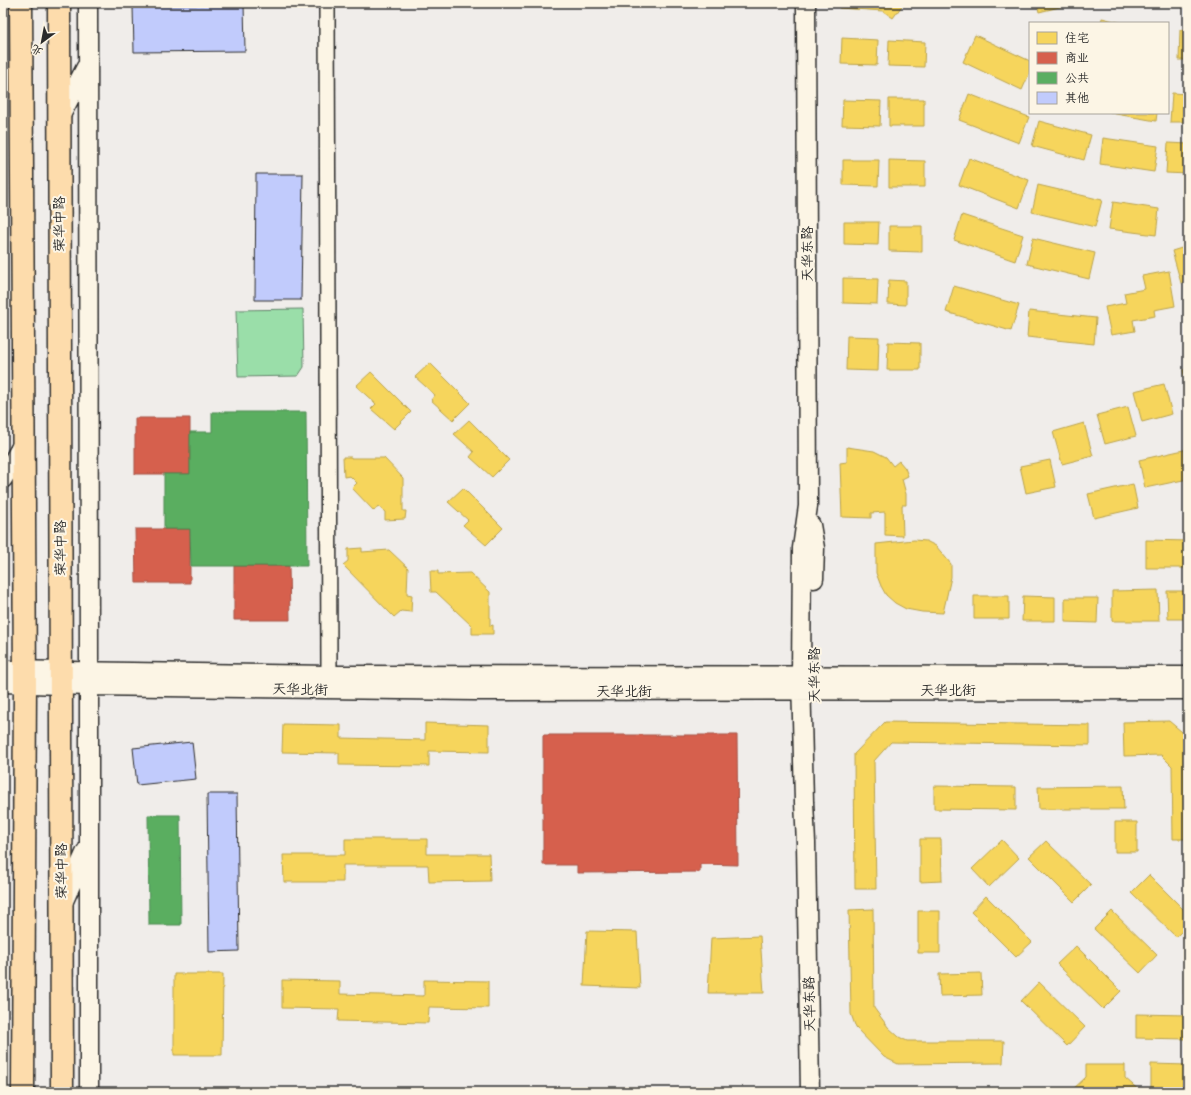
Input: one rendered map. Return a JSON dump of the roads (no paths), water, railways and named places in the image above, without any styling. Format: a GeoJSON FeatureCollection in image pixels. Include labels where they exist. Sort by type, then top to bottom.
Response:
{"type":"FeatureCollection","features":[{"type":"Feature","properties":{"kind":"main road"},"geometry":{"type":"LineString","coordinates":[[21,3],[25,676],[23,1092]]}},
{"type":"Feature","properties":{"kind":"main road","name":"荣华中路"},"geometry":{"type":"LineString","coordinates":[[59,3],[62,1092]]}},
{"type":"Feature","properties":{"kind":"street"},"geometry":{"type":"LineString","coordinates":[[88,3],[89,1092]]}},
{"type":"Feature","properties":{"kind":"street"},"geometry":{"type":"LineString","coordinates":[[327,3],[329,675]]}},
{"type":"Feature","properties":{"kind":"street","name":"天华东路"},"geometry":{"type":"LineString","coordinates":[[806,3],[808,506],[802,548],[807,683],[814,802],[806,843],[810,1092]]}},
{"type":"Feature","properties":{"kind":"street"},"geometry":{"type":"LineString","coordinates":[[59,120],[88,64]]}},
{"type":"Feature","properties":{"kind":"street"},"geometry":{"type":"LineString","coordinates":[[3,479],[23,443]]}},
{"type":"Feature","properties":{"kind":"street"},"geometry":{"type":"LineString","coordinates":[[3,670],[25,676]]}},
{"type":"Feature","properties":{"kind":"street","name":"天华北街"},"geometry":{"type":"LineString","coordinates":[[25,676],[89,678],[329,675],[1188,690]]}},
{"type":"Feature","properties":{"kind":"street"},"geometry":{"type":"LineString","coordinates":[[3,683],[25,676]]}},
{"type":"Feature","properties":{"kind":"street","name":"天华北街"},"geometry":{"type":"LineString","coordinates":[[89,678],[474,691],[1188,676]]}},
{"type":"Feature","properties":{"kind":"street"},"geometry":{"type":"LineString","coordinates":[[61,907],[89,845]]}}]}
